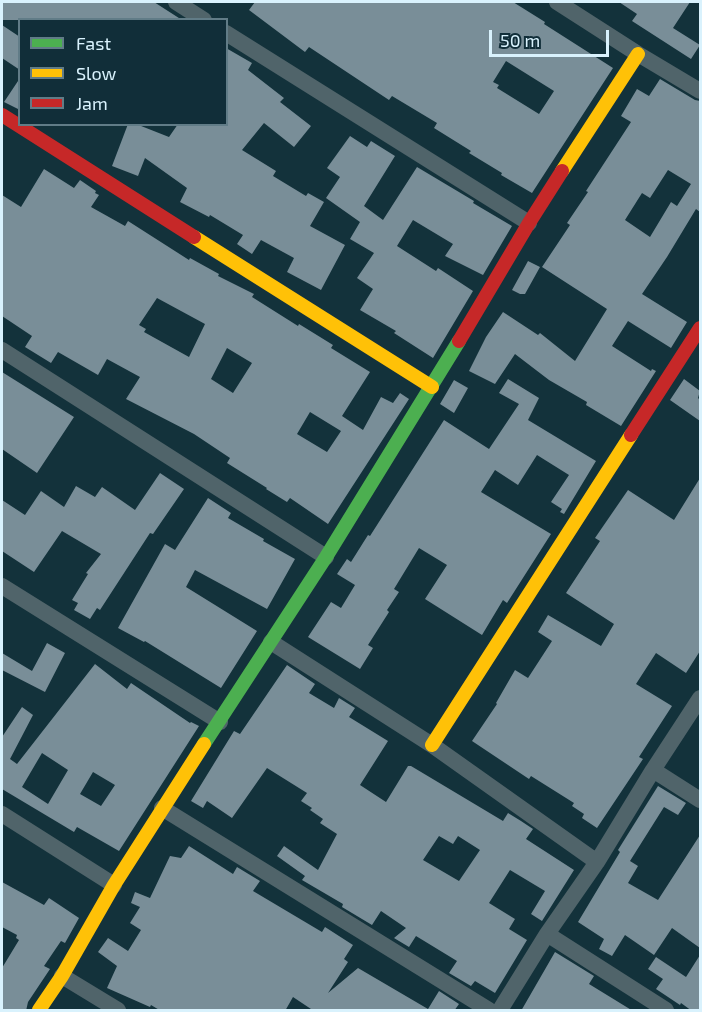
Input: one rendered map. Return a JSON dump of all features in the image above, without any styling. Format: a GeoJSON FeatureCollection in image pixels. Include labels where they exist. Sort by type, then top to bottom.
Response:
{"type":"FeatureCollection","features":[{"type":"Feature","properties":{"kind":"street"},"geometry":{"type":"LineString","coordinates":[[176,2],[201,18]]}},
{"type":"Feature","properties":{"kind":"street"},"geometry":{"type":"LineString","coordinates":[[557,2],[700,91]]}},
{"type":"Feature","properties":{"kind":"street"},"geometry":{"type":"LineString","coordinates":[[228,34],[530,223]]}},
{"type":"Feature","properties":{"kind":"street"},"geometry":{"type":"LineString","coordinates":[[39,1011],[162,808],[326,557],[432,387],[530,223],[638,54]]}},
{"type":"Feature","properties":{"kind":"street"},"geometry":{"type":"LineString","coordinates":[[2,115],[18,125]]}},
{"type":"Feature","properties":{"kind":"street"},"geometry":{"type":"LineString","coordinates":[[19,126],[432,387]]}},
{"type":"Feature","properties":{"kind":"street"},"geometry":{"type":"LineString","coordinates":[[432,745],[700,328]]}},
{"type":"Feature","properties":{"kind":"street"},"geometry":{"type":"LineString","coordinates":[[2,350],[326,557]]}},
{"type":"Feature","properties":{"kind":"street"},"geometry":{"type":"LineString","coordinates":[[2,586],[220,722]]}},
{"type":"Feature","properties":{"kind":"street"},"geometry":{"type":"LineString","coordinates":[[271,642],[432,745],[597,862]]}},
{"type":"Feature","properties":{"kind":"street"},"geometry":{"type":"LineString","coordinates":[[500,1011],[547,934],[597,862],[700,698]]}},
{"type":"Feature","properties":{"kind":"street"},"geometry":{"type":"LineString","coordinates":[[653,770],[700,800]]}},
{"type":"Feature","properties":{"kind":"street"},"geometry":{"type":"LineString","coordinates":[[162,808],[489,1011]]}},
{"type":"Feature","properties":{"kind":"street"},"geometry":{"type":"LineString","coordinates":[[2,814],[114,885]]}},
{"type":"Feature","properties":{"kind":"street"},"geometry":{"type":"LineString","coordinates":[[547,934],[666,1011]]}},
{"type":"Feature","properties":{"kind":"street"},"geometry":{"type":"LineString","coordinates":[[62,976],[118,1011]]}},
{"type":"Feature","properties":{"kind":"building"},"geometry":{"type":"Polygon","coordinates":[[[2,2],[154,2],[179,18],[18,18],[18,20],[2,20],[2,2]]]}},
{"type":"Feature","properties":{"kind":"building"},"geometry":{"type":"Polygon","coordinates":[[[255,2],[513,2],[613,68],[532,193],[501,175],[502,173],[469,153],[471,151],[434,128],[437,123],[392,96],[389,100],[309,47],[305,52],[249,10],[255,2]],[[506,61],[493,82],[499,85],[497,88],[539,114],[554,91],[506,61]]]}},
{"type":"Feature","properties":{"kind":"building"},"geometry":{"type":"Polygon","coordinates":[[[619,2],[690,2],[673,28],[700,45],[691,59],[632,21],[637,14],[619,2]]]}},
{"type":"Feature","properties":{"kind":"building"},"geometry":{"type":"Polygon","coordinates":[[[2,25],[18,36],[18,69],[2,58],[2,25]]]}},
{"type":"Feature","properties":{"kind":"building"},"geometry":{"type":"Polygon","coordinates":[[[228,49],[252,63],[248,70],[284,98],[280,102],[311,126],[294,147],[264,123],[242,150],[276,171],[273,176],[306,196],[308,193],[324,202],[310,226],[345,245],[321,290],[287,272],[294,258],[261,240],[252,254],[237,244],[243,235],[210,215],[209,217],[180,202],[187,188],[145,158],[138,176],[112,166],[127,126],[141,126],[169,137],[177,126],[228,126],[228,49]]]}},
{"type":"Feature","properties":{"kind":"building"},"geometry":{"type":"Polygon","coordinates":[[[660,79],[700,101],[700,212],[696,209],[642,294],[687,322],[671,348],[628,321],[612,346],[651,371],[652,369],[656,371],[621,426],[586,405],[587,402],[549,380],[515,354],[495,384],[469,371],[486,337],[503,312],[538,335],[540,333],[575,361],[607,309],[542,267],[570,225],[567,223],[588,192],[586,191],[631,122],[621,116],[637,89],[649,96],[660,79]],[[668,170],[650,198],[642,193],[625,220],[650,237],[671,202],[677,206],[691,184],[668,170]]]}},
{"type":"Feature","properties":{"kind":"building"},"geometry":{"type":"Polygon","coordinates":[[[18,81],[18,109],[4,102],[18,81]]]}},
{"type":"Feature","properties":{"kind":"building"},"geometry":{"type":"Polygon","coordinates":[[[350,136],[367,147],[371,141],[395,156],[364,206],[383,220],[417,167],[512,226],[483,275],[445,256],[453,244],[413,220],[397,246],[436,271],[438,268],[473,291],[433,358],[394,333],[396,331],[360,310],[373,289],[357,278],[374,253],[350,239],[360,222],[326,198],[340,177],[327,168],[350,136]]]}},
{"type":"Feature","properties":{"kind":"building"},"geometry":{"type":"Polygon","coordinates":[[[44,169],[74,188],[80,180],[99,195],[91,207],[125,226],[128,221],[189,260],[190,258],[219,274],[218,276],[254,294],[252,297],[333,345],[331,348],[370,372],[342,416],[363,430],[381,397],[393,403],[400,393],[409,399],[328,524],[290,498],[287,502],[227,463],[230,458],[194,434],[126,399],[140,377],[107,359],[98,375],[58,352],[51,363],[25,347],[32,336],[2,316],[2,195],[21,207],[44,169]],[[157,298],[139,325],[146,329],[144,332],[189,357],[205,324],[157,298]],[[227,348],[211,379],[233,393],[252,363],[227,348]],[[310,412],[297,434],[327,452],[341,431],[310,412]]]}},
{"type":"Feature","properties":{"kind":"building"},"geometry":{"type":"Polygon","coordinates":[[[528,261],[540,267],[525,294],[520,294],[512,290],[528,261]]]}},
{"type":"Feature","properties":{"kind":"building"},"geometry":{"type":"Polygon","coordinates":[[[2,372],[74,417],[37,473],[2,449],[2,372]]]}},
{"type":"Feature","properties":{"kind":"building"},"geometry":{"type":"Polygon","coordinates":[[[508,379],[539,398],[528,420],[596,461],[564,514],[560,512],[562,509],[551,502],[569,475],[537,455],[518,485],[495,470],[481,492],[551,534],[507,603],[503,600],[482,635],[425,599],[447,565],[419,548],[394,589],[399,592],[368,645],[373,648],[360,669],[308,637],[331,602],[341,608],[355,585],[337,574],[347,559],[351,562],[368,535],[370,536],[444,420],[489,449],[519,404],[499,393],[508,379]]]}},
{"type":"Feature","properties":{"kind":"building"},"geometry":{"type":"Polygon","coordinates":[[[684,379],[700,391],[698,398],[700,400],[700,421],[670,400],[684,379]]]}},
{"type":"Feature","properties":{"kind":"building"},"geometry":{"type":"Polygon","coordinates":[[[454,380],[468,388],[454,413],[440,404],[454,380]]]}},
{"type":"Feature","properties":{"kind":"building"},"geometry":{"type":"Polygon","coordinates":[[[160,473],[184,489],[153,534],[150,533],[100,610],[97,608],[90,619],[74,610],[78,603],[72,600],[88,574],[86,573],[101,554],[62,531],[34,572],[2,551],[2,500],[25,515],[41,491],[64,507],[76,486],[95,497],[102,487],[135,510],[160,473]]]}},
{"type":"Feature","properties":{"kind":"building"},"geometry":{"type":"Polygon","coordinates":[[[700,478],[700,651],[686,673],[656,653],[636,684],[672,706],[639,757],[643,759],[597,828],[582,818],[584,814],[572,806],[574,803],[531,776],[529,779],[472,741],[497,704],[515,670],[528,678],[552,641],[538,632],[548,615],[601,646],[614,624],[566,593],[600,541],[595,538],[628,490],[674,520],[700,478]]]}},
{"type":"Feature","properties":{"kind":"building"},"geometry":{"type":"Polygon","coordinates":[[[208,498],[231,513],[228,518],[295,559],[267,609],[195,570],[186,587],[257,631],[221,688],[145,641],[118,628],[165,544],[175,550],[208,498]]]}},
{"type":"Feature","properties":{"kind":"building"},"geometry":{"type":"Polygon","coordinates":[[[47,643],[65,653],[45,692],[2,670],[2,653],[32,671],[47,643]]]}},
{"type":"Feature","properties":{"kind":"building"},"geometry":{"type":"Polygon","coordinates":[[[95,664],[127,689],[131,683],[190,723],[199,726],[119,851],[77,827],[74,832],[2,789],[2,737],[22,707],[33,715],[10,759],[17,764],[95,664]],[[42,753],[22,787],[48,804],[68,770],[42,753]],[[93,772],[80,794],[101,806],[115,785],[93,772]]]}},
{"type":"Feature","properties":{"kind":"building"},"geometry":{"type":"Polygon","coordinates":[[[287,665],[315,684],[309,693],[334,708],[339,698],[355,708],[349,717],[388,741],[360,785],[386,802],[408,766],[411,766],[503,821],[508,813],[521,821],[533,829],[526,839],[574,870],[542,921],[531,914],[545,891],[510,870],[489,903],[515,919],[509,929],[527,940],[495,993],[475,981],[471,986],[449,973],[457,961],[416,936],[409,947],[394,938],[406,928],[381,911],[372,925],[342,907],[343,904],[302,880],[305,876],[277,856],[284,846],[318,870],[337,834],[320,823],[323,819],[301,801],[307,793],[267,768],[232,818],[207,801],[203,808],[191,801],[234,731],[240,734],[287,665]],[[439,836],[423,860],[459,881],[480,850],[458,836],[453,844],[439,836]]]}},
{"type":"Feature","properties":{"kind":"building"},"geometry":{"type":"Polygon","coordinates":[[[658,786],[686,803],[678,815],[664,807],[630,861],[638,866],[628,883],[658,900],[700,835],[700,948],[672,928],[654,955],[625,935],[612,956],[599,949],[604,939],[578,922],[620,852],[618,850],[658,786]]]}},
{"type":"Feature","properties":{"kind":"building"},"geometry":{"type":"Polygon","coordinates":[[[189,846],[233,874],[237,867],[260,881],[253,891],[322,932],[325,927],[353,945],[344,959],[348,962],[328,993],[358,968],[428,1009],[439,991],[459,1004],[454,1011],[314,1011],[293,997],[285,1011],[161,1011],[107,988],[117,966],[98,952],[108,938],[128,951],[141,930],[130,923],[140,907],[131,903],[135,892],[150,898],[170,856],[181,858],[189,846]]]}},
{"type":"Feature","properties":{"kind":"building"},"geometry":{"type":"Polygon","coordinates":[[[2,882],[44,905],[49,898],[79,918],[65,943],[61,941],[44,966],[50,969],[28,1002],[26,1011],[2,1011],[2,968],[19,940],[16,938],[17,935],[2,927],[2,882]]]}},
{"type":"Feature","properties":{"kind":"building"},"geometry":{"type":"Polygon","coordinates":[[[555,952],[594,976],[589,984],[633,1011],[521,1011],[555,952]]]}},
{"type":"Feature","properties":{"kind":"building"},"geometry":{"type":"Polygon","coordinates":[[[700,955],[700,1011],[692,1011],[656,989],[663,979],[648,969],[656,957],[686,977],[700,955]]]}},
{"type":"Feature","properties":{"kind":"traffic: fast"},"geometry":{"type":"LineString","coordinates":[[204,744],[326,557],[459,341]]}},
{"type":"Feature","properties":{"kind":"traffic: slow"},"geometry":{"type":"LineString","coordinates":[[562,171],[638,54]]}},
{"type":"Feature","properties":{"kind":"traffic: slow"},"geometry":{"type":"LineString","coordinates":[[194,237],[432,387]]}},
{"type":"Feature","properties":{"kind":"traffic: slow"},"geometry":{"type":"LineString","coordinates":[[432,745],[631,435]]}},
{"type":"Feature","properties":{"kind":"traffic: slow"},"geometry":{"type":"LineString","coordinates":[[39,1010],[62,976],[114,885],[204,744]]}},
{"type":"Feature","properties":{"kind":"traffic: jam"},"geometry":{"type":"LineString","coordinates":[[2,115],[18,125]]}},
{"type":"Feature","properties":{"kind":"traffic: jam"},"geometry":{"type":"LineString","coordinates":[[19,126],[194,237]]}},
{"type":"Feature","properties":{"kind":"traffic: jam"},"geometry":{"type":"LineString","coordinates":[[459,341],[562,171]]}},
{"type":"Feature","properties":{"kind":"traffic: jam"},"geometry":{"type":"LineString","coordinates":[[631,435],[700,328]]}}]}
